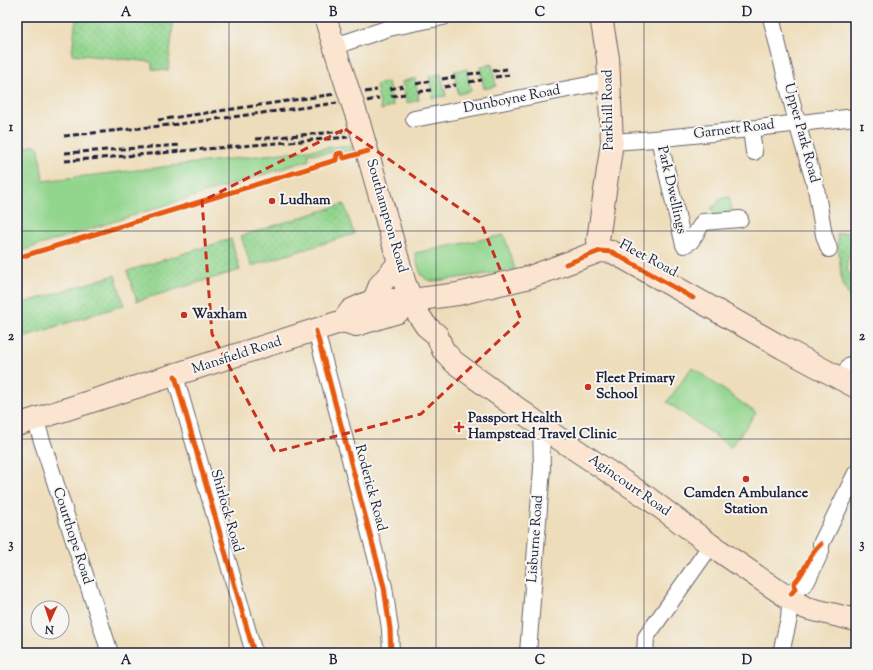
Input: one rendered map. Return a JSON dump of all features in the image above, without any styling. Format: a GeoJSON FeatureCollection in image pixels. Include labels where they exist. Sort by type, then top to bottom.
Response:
{"type":"FeatureCollection","features":[{"type":"Feature","properties":{"kind":"main road","name":"Southampton Road"},"geometry":{"type":"LineString","coordinates":[[326,17],[359,123],[399,263],[412,300]]}},
{"type":"Feature","properties":{"kind":"main road","name":"Parkhill Road"},"geometry":{"type":"LineString","coordinates":[[600,252],[598,240],[612,142],[608,58],[601,17]]}},
{"type":"Feature","properties":{"kind":"main road","name":"Fleet Road"},"geometry":{"type":"LineString","coordinates":[[412,300],[500,286],[600,252],[612,252],[853,373]]}},
{"type":"Feature","properties":{"kind":"main road"},"geometry":{"type":"LineString","coordinates":[[374,300],[380,285],[399,263]]}},
{"type":"Feature","properties":{"kind":"main road"},"geometry":{"type":"LineString","coordinates":[[436,297],[435,310],[437,335]]}},
{"type":"Feature","properties":{"kind":"main road","name":"Mansfield Road"},"geometry":{"type":"LineString","coordinates":[[343,322],[351,310],[374,300],[412,300]]}},
{"type":"Feature","properties":{"kind":"main road","name":"Mansfield Road"},"geometry":{"type":"LineString","coordinates":[[26,422],[343,322],[356,325],[398,312],[412,300]]}},
{"type":"Feature","properties":{"kind":"main road","name":"Agincourt Road"},"geometry":{"type":"LineString","coordinates":[[412,300],[426,326],[437,335],[443,350],[454,362],[541,426],[648,498],[711,545],[790,599],[806,608],[856,620]]}},
{"type":"Feature","properties":{"kind":"street"},"geometry":{"type":"LineString","coordinates":[[335,46],[389,28],[443,17]]}},
{"type":"Feature","properties":{"kind":"street","name":"Upper Park Road"},"geometry":{"type":"LineString","coordinates":[[771,17],[797,123],[816,188],[824,233],[829,250]]}},
{"type":"Feature","properties":{"kind":"street","name":"Dunboyne Road"},"geometry":{"type":"LineString","coordinates":[[414,119],[609,81]]}},
{"type":"Feature","properties":{"kind":"street","name":"Garnett Road"},"geometry":{"type":"LineString","coordinates":[[612,142],[751,130],[797,123],[856,117]]}},
{"type":"Feature","properties":{"kind":"street"},"geometry":{"type":"LineString","coordinates":[[751,130],[754,152]]}},
{"type":"Feature","properties":{"kind":"street","name":"Park Dwellings"},"geometry":{"type":"LineString","coordinates":[[659,139],[684,245],[691,241],[703,222],[740,219]]}},
{"type":"Feature","properties":{"kind":"street","name":"Roderick Road"},"geometry":{"type":"LineString","coordinates":[[316,331],[384,587],[390,629],[391,653]]}},
{"type":"Feature","properties":{"kind":"street","name":"Shirlock Road"},"geometry":{"type":"LineString","coordinates":[[175,376],[254,653]]}},
{"type":"Feature","properties":{"kind":"street","name":"Courthope Road"},"geometry":{"type":"LineString","coordinates":[[26,422],[110,653]]}},
{"type":"Feature","properties":{"kind":"street","name":"Lisburne Road"},"geometry":{"type":"LineString","coordinates":[[528,653],[542,468],[541,426]]}},
{"type":"Feature","properties":{"kind":"street"},"geometry":{"type":"LineString","coordinates":[[781,653],[789,618],[790,599],[794,589],[802,586],[807,581],[821,551],[821,544],[856,473]]}},
{"type":"Feature","properties":{"kind":"street"},"geometry":{"type":"LineString","coordinates":[[645,653],[646,637],[711,545]]}},
{"type":"Feature","properties":{"kind":"highlighted area"},"geometry":{"type":"Polygon","coordinates":[[[345,129],[481,223],[521,320],[421,414],[275,452],[212,334],[202,201],[345,129]]]}},
{"type":"Feature","properties":{"kind":"green space"},"geometry":{"type":"Polygon","coordinates":[[[76,17],[174,17],[168,71],[152,69],[152,62],[72,54],[76,17]]]}},
{"type":"Feature","properties":{"kind":"green space"},"geometry":{"type":"Polygon","coordinates":[[[492,64],[496,86],[484,89],[480,67],[492,64]]]}},
{"type":"Feature","properties":{"kind":"green space"},"geometry":{"type":"Polygon","coordinates":[[[467,69],[471,91],[458,94],[454,71],[467,69]]]}},
{"type":"Feature","properties":{"kind":"green space"},"geometry":{"type":"Polygon","coordinates":[[[441,74],[446,96],[432,98],[429,76],[441,74]]]}},
{"type":"Feature","properties":{"kind":"green space"},"geometry":{"type":"Polygon","coordinates":[[[415,78],[419,100],[407,103],[402,82],[415,78]]]}},
{"type":"Feature","properties":{"kind":"green space"},"geometry":{"type":"Polygon","coordinates":[[[388,82],[393,106],[381,110],[376,85],[388,82]]]}},
{"type":"Feature","properties":{"kind":"green space"},"geometry":{"type":"Polygon","coordinates":[[[33,144],[39,148],[43,181],[351,145],[352,151],[308,154],[309,160],[17,252],[17,146],[30,147],[33,144]]]}},
{"type":"Feature","properties":{"kind":"green space"},"geometry":{"type":"Polygon","coordinates":[[[729,197],[733,216],[716,217],[711,208],[719,203],[718,199],[729,197]]]}},
{"type":"Feature","properties":{"kind":"green space"},"geometry":{"type":"Polygon","coordinates":[[[344,204],[354,234],[251,266],[241,236],[344,204]]]}},
{"type":"Feature","properties":{"kind":"green space"},"geometry":{"type":"Polygon","coordinates":[[[852,232],[856,236],[848,259],[847,269],[850,275],[856,280],[856,298],[850,298],[842,284],[837,234],[852,232]]]}},
{"type":"Feature","properties":{"kind":"green space"},"geometry":{"type":"Polygon","coordinates":[[[504,235],[515,269],[435,281],[426,279],[420,272],[415,253],[504,235]]]}},
{"type":"Feature","properties":{"kind":"green space"},"geometry":{"type":"Polygon","coordinates":[[[231,239],[240,270],[137,301],[127,271],[231,239]]]}},
{"type":"Feature","properties":{"kind":"green space"},"geometry":{"type":"Polygon","coordinates":[[[115,275],[124,305],[20,338],[17,328],[17,305],[115,275]]]}},
{"type":"Feature","properties":{"kind":"green space"},"geometry":{"type":"Polygon","coordinates":[[[692,367],[756,413],[731,447],[667,402],[692,367]]]}},
{"type":"Feature","properties":{"kind":"railway"},"geometry":{"type":"LineString","coordinates":[[493,71],[507,69]]}},
{"type":"Feature","properties":{"kind":"railway"},"geometry":{"type":"LineString","coordinates":[[468,74],[481,73]]}},
{"type":"Feature","properties":{"kind":"railway"},"geometry":{"type":"LineString","coordinates":[[495,77],[509,75]]}},
{"type":"Feature","properties":{"kind":"railway"},"geometry":{"type":"LineString","coordinates":[[442,79],[455,77]]}},
{"type":"Feature","properties":{"kind":"railway"},"geometry":{"type":"LineString","coordinates":[[469,82],[482,80]]}},
{"type":"Feature","properties":{"kind":"railway"},"geometry":{"type":"LineString","coordinates":[[416,84],[429,81]]}},
{"type":"Feature","properties":{"kind":"railway"},"geometry":{"type":"LineString","coordinates":[[444,87],[456,85]]}},
{"type":"Feature","properties":{"kind":"railway"},"geometry":{"type":"LineString","coordinates":[[390,89],[403,86]]}},
{"type":"Feature","properties":{"kind":"railway"},"geometry":{"type":"LineString","coordinates":[[365,92],[377,90]]}},
{"type":"Feature","properties":{"kind":"railway"},"geometry":{"type":"LineString","coordinates":[[418,92],[431,90]]}},
{"type":"Feature","properties":{"kind":"railway"},"geometry":{"type":"LineString","coordinates":[[158,120],[335,94]]}},
{"type":"Feature","properties":{"kind":"railway"},"geometry":{"type":"LineString","coordinates":[[391,96],[405,94]]}},
{"type":"Feature","properties":{"kind":"railway"},"geometry":{"type":"LineString","coordinates":[[367,101],[379,98]]}},
{"type":"Feature","properties":{"kind":"railway"},"geometry":{"type":"LineString","coordinates":[[64,136],[179,124],[337,103]]}},
{"type":"Feature","properties":{"kind":"railway"},"geometry":{"type":"LineString","coordinates":[[256,139],[346,131]]}},
{"type":"Feature","properties":{"kind":"railway"},"geometry":{"type":"LineString","coordinates":[[65,161],[348,137]]}},
{"type":"Feature","properties":{"kind":"railway"},"geometry":{"type":"LineString","coordinates":[[65,153],[181,145]]}},
{"type":"Feature","properties":{"kind":"cycle path"},"geometry":{"type":"LineString","coordinates":[[17,258],[336,160],[337,154],[341,153],[344,158],[368,151]]}},
{"type":"Feature","properties":{"kind":"cycle path"},"geometry":{"type":"LineString","coordinates":[[566,264],[600,251],[612,252],[693,298]]}},
{"type":"Feature","properties":{"kind":"cycle path"},"geometry":{"type":"LineString","coordinates":[[316,331],[384,587],[390,629],[391,653]]}},
{"type":"Feature","properties":{"kind":"cycle path"},"geometry":{"type":"LineString","coordinates":[[175,376],[254,653]]}},
{"type":"Feature","properties":{"kind":"cycle path"},"geometry":{"type":"LineString","coordinates":[[791,594],[795,589],[794,583],[798,579],[813,553],[821,544]]}},
{"type":"Feature","properties":{"kind":"place","name":"Ludham"},"geometry":{"type":"Point","coordinates":[272,201]}},
{"type":"Feature","properties":{"kind":"place","name":"Waxham"},"geometry":{"type":"Point","coordinates":[184,315]}},
{"type":"Feature","properties":{"kind":"place","name":"Fleet Primary School"},"geometry":{"type":"Point","coordinates":[588,387]}},
{"type":"Feature","properties":{"kind":"place","name":"Passport Health Hampstead Travel Clinic"},"geometry":{"type":"Point","coordinates":[459,427]}},
{"type":"Feature","properties":{"kind":"place","name":"Camden Ambulance Station"},"geometry":{"type":"Point","coordinates":[746,479]}}]}
